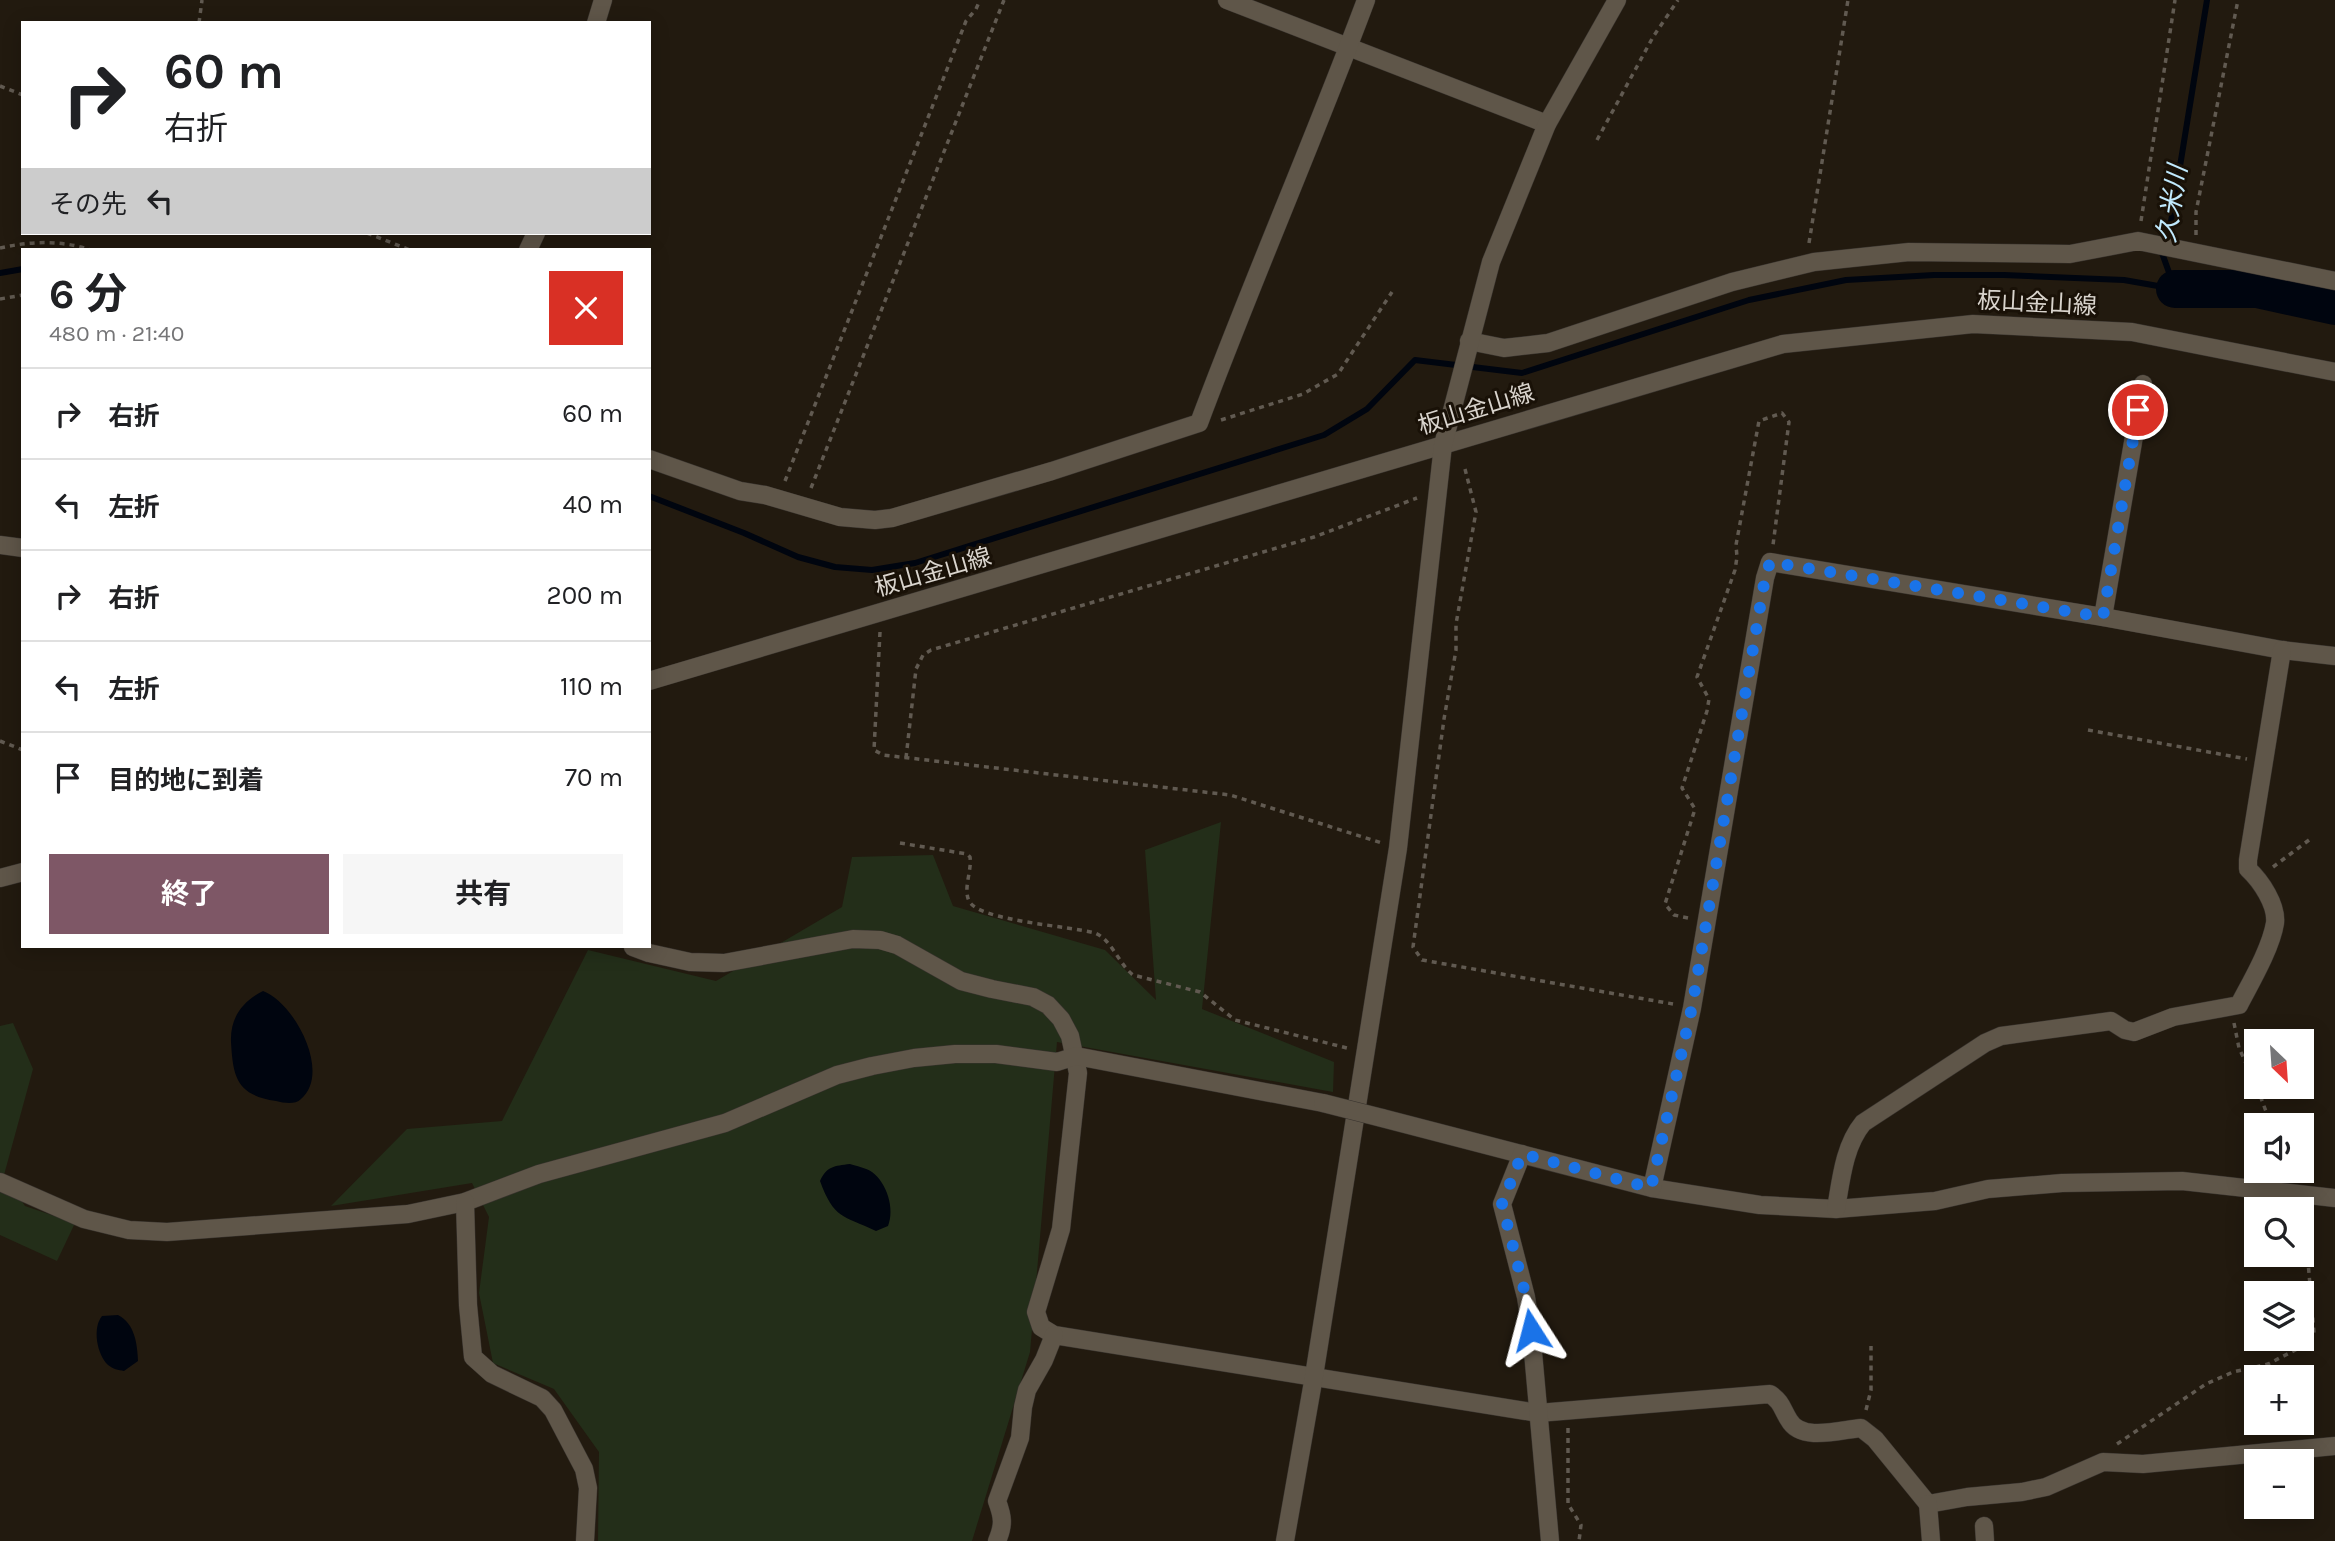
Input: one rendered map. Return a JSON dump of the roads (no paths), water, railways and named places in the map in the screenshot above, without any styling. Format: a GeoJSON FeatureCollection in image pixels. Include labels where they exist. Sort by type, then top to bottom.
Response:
{"type":"FeatureCollection","features":[{"type":"Feature","properties":{"kind":"street"},"geometry":{"type":"LineString","coordinates":[[597,21],[603,0]]}},
{"type":"Feature","properties":{"kind":"street"},"geometry":{"type":"LineString","coordinates":[[1227,0],[1547,124]]}},
{"type":"Feature","properties":{"kind":"street"},"geometry":{"type":"LineString","coordinates":[[651,460],[740,491],[780,499],[840,517],[875,520],[1052,471],[1199,423],[1248,293],[1366,0]]}},
{"type":"Feature","properties":{"kind":"street"},"geometry":{"type":"LineString","coordinates":[[1285,1541],[1367,1052],[1398,848],[1443,445],[1491,262],[1547,124],[1617,0]]}},
{"type":"Feature","properties":{"kind":"street"},"geometry":{"type":"LineString","coordinates":[[1469,341],[1504,348],[1548,343],[1732,282],[1814,262],[1909,252],[2070,254],[2145,242],[2335,281]]}},
{"type":"Feature","properties":{"kind":"street","name":"板山金山線"},"geometry":{"type":"LineString","coordinates":[[651,680],[1783,344],[1973,324],[2132,332],[2335,372]]}},
{"type":"Feature","properties":{"kind":"street"},"geometry":{"type":"LineString","coordinates":[[2103,617],[2143,384]]}},
{"type":"Feature","properties":{"kind":"street"},"geometry":{"type":"LineString","coordinates":[[0,545],[21,548]]}},
{"type":"Feature","properties":{"kind":"street"},"geometry":{"type":"LineString","coordinates":[[1651,1188],[1692,1007],[1765,578],[1770,562],[2103,617],[2282,650],[2335,656]]}},
{"type":"Feature","properties":{"kind":"street"},"geometry":{"type":"LineString","coordinates":[[1836,1209],[1847,1155],[1856,1132],[1863,1123],[1984,1043],[2001,1036],[2111,1021],[2134,1032],[2173,1017],[2239,1005],[2265,951],[2275,921],[2272,907],[2258,879],[2248,869],[2248,860],[2282,650]]}},
{"type":"Feature","properties":{"kind":"street"},"geometry":{"type":"LineString","coordinates":[[0,878],[21,873]]}},
{"type":"Feature","properties":{"kind":"street"},"geometry":{"type":"LineString","coordinates":[[636,948],[690,962],[724,963],[853,939],[880,940],[897,945],[961,981],[1033,996],[1048,1005],[1061,1019],[1070,1036],[1078,1073],[1060,1229],[1036,1312],[1041,1327],[1054,1335],[1538,1413],[1770,1394],[1780,1401],[1790,1422],[1799,1430],[1811,1433],[1861,1428],[1874,1438],[1928,1504],[1931,1541]]}},
{"type":"Feature","properties":{"kind":"street"},"geometry":{"type":"LineString","coordinates":[[0,1182],[84,1219],[129,1230],[155,1231],[408,1214],[465,1202],[539,1174],[725,1123],[849,1072],[914,1058],[996,1054],[1057,1062],[1076,1056],[1323,1103],[1651,1188],[1760,1205],[1836,1209],[1935,1200],[1988,1189],[2062,1183],[2182,1181],[2335,1198]]}},
{"type":"Feature","properties":{"kind":"street"},"geometry":{"type":"LineString","coordinates":[[1522,1154],[1502,1204],[1526,1297],[1550,1541]]}},
{"type":"Feature","properties":{"kind":"street"},"geometry":{"type":"LineString","coordinates":[[465,1202],[468,1305],[473,1357],[492,1374],[542,1398],[553,1410],[584,1469],[587,1488],[585,1541]]}},
{"type":"Feature","properties":{"kind":"street"},"geometry":{"type":"LineString","coordinates":[[997,1541],[1003,1528],[1003,1518],[997,1501],[1020,1438],[1025,1399],[1054,1335]]}},
{"type":"Feature","properties":{"kind":"street"},"geometry":{"type":"LineString","coordinates":[[1928,1504],[2046,1487],[2103,1462],[2143,1464],[2335,1446]]}},
{"type":"Feature","properties":{"kind":"waterway"},"geometry":{"type":"LineString","coordinates":[[651,497],[798,557],[835,567],[872,570],[915,563],[1324,435],[1367,409],[1415,360],[1522,373],[1749,300],[1846,280],[1934,275],[2004,275],[2124,280],[2175,289],[2162,253],[2169,234],[2207,0]]}},
{"type":"Feature","properties":{"kind":"waterway"},"geometry":{"type":"LineString","coordinates":[[0,273],[21,269]]}},
{"type":"Feature","properties":{"kind":"waterway","name":"久米川"},"geometry":{"type":"LineString","coordinates":[[2175,289],[2257,289],[2335,306]]}}]}
